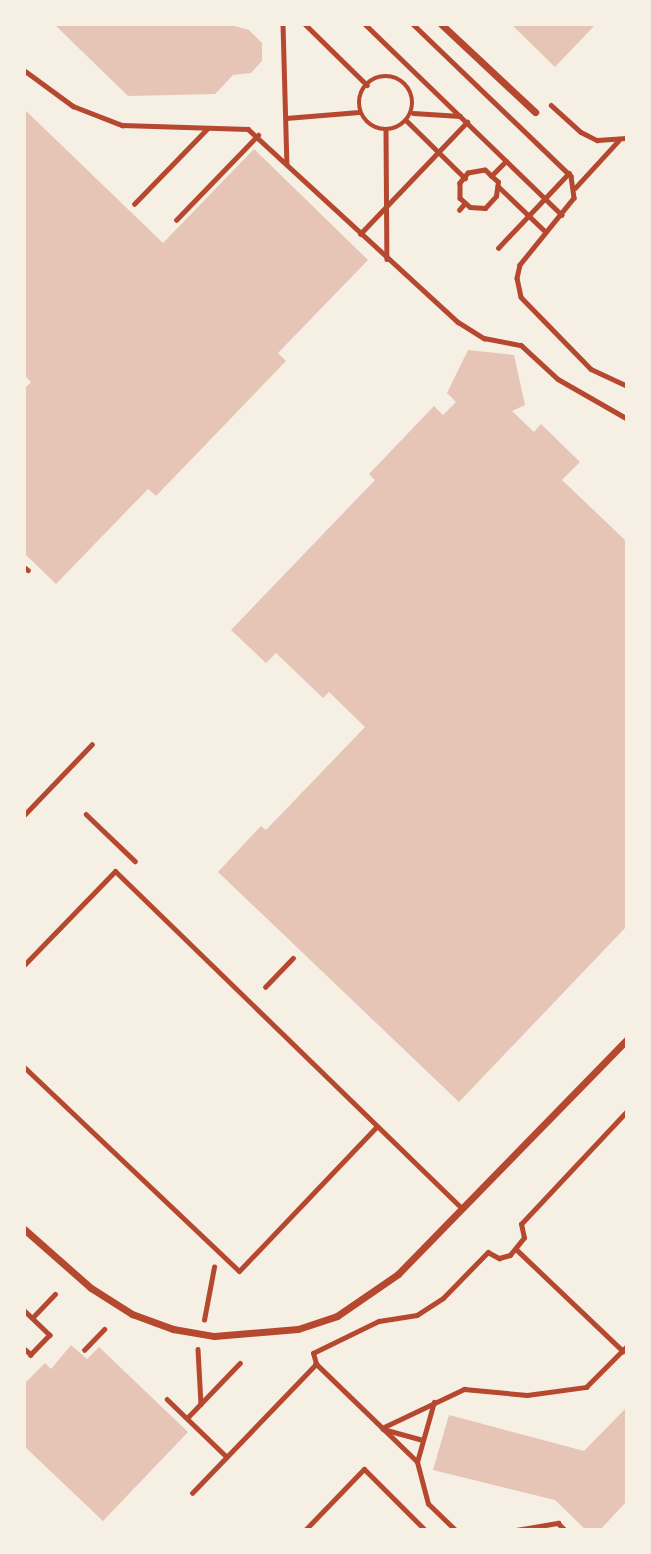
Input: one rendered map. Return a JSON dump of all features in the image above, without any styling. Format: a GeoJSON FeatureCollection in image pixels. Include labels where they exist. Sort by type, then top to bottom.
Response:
{"type":"FeatureCollection","features":[{"type":"Feature","properties":{"kind":"street"},"geometry":{"type":"LineString","coordinates":[[442,24],[535,112]]}},
{"type":"Feature","properties":{"kind":"street"},"geometry":{"type":"LineString","coordinates":[[24,1229],[91,1288],[132,1314],[201,1334],[255,1335],[298,1329],[337,1315],[398,1274],[626,1040]]}},
{"type":"Feature","properties":{"kind":"lane"},"geometry":{"type":"LineString","coordinates":[[24,815],[92,744]]}},
{"type":"Feature","properties":{"kind":"lane"},"geometry":{"type":"LineString","coordinates":[[24,965],[116,871],[462,1209]]}},
{"type":"Feature","properties":{"kind":"lane"},"geometry":{"type":"LineString","coordinates":[[24,1067],[239,1271],[377,1126]]}},
{"type":"Feature","properties":{"kind":"lane"},"geometry":{"type":"LineString","coordinates":[[305,1530],[364,1469],[425,1530]]}},
{"type":"Feature","properties":{"kind":"path"},"geometry":{"type":"LineString","coordinates":[[283,24],[287,163]]}},
{"type":"Feature","properties":{"kind":"path"},"geometry":{"type":"LineString","coordinates":[[305,24],[367,85]]}},
{"type":"Feature","properties":{"kind":"path"},"geometry":{"type":"LineString","coordinates":[[365,24],[562,215]]}},
{"type":"Feature","properties":{"kind":"path"},"geometry":{"type":"LineString","coordinates":[[413,24],[569,173],[575,188],[574,198],[520,265],[517,278],[521,297],[591,369],[626,385]]}},
{"type":"Feature","properties":{"kind":"path"},"geometry":{"type":"LineString","coordinates":[[24,71],[73,106],[122,125],[248,129],[258,135],[387,260],[458,323],[484,338],[522,345],[558,379],[626,418]]}},
{"type":"Feature","properties":{"kind":"path"},"geometry":{"type":"LineString","coordinates":[[413,113],[412,91],[396,76],[374,78],[360,92],[359,112],[375,130],[397,128],[413,113],[460,116]]}},
{"type":"Feature","properties":{"kind":"path"},"geometry":{"type":"LineString","coordinates":[[286,118],[359,112]]}},
{"type":"Feature","properties":{"kind":"path"},"geometry":{"type":"LineString","coordinates":[[405,120],[465,178]]}},
{"type":"Feature","properties":{"kind":"path"},"geometry":{"type":"LineString","coordinates":[[360,234],[467,122]]}},
{"type":"Feature","properties":{"kind":"path"},"geometry":{"type":"LineString","coordinates":[[134,204],[208,128]]}},
{"type":"Feature","properties":{"kind":"path"},"geometry":{"type":"LineString","coordinates":[[386,129],[387,260]]}},
{"type":"Feature","properties":{"kind":"path"},"geometry":{"type":"LineString","coordinates":[[176,220],[258,135]]}},
{"type":"Feature","properties":{"kind":"path"},"geometry":{"type":"LineString","coordinates":[[575,188],[618,141]]}},
{"type":"Feature","properties":{"kind":"path"},"geometry":{"type":"LineString","coordinates":[[491,176],[506,161]]}},
{"type":"Feature","properties":{"kind":"path"},"geometry":{"type":"LineString","coordinates":[[465,178],[485,170],[546,232]]}},
{"type":"Feature","properties":{"kind":"path"},"geometry":{"type":"LineString","coordinates":[[498,248],[569,173]]}},
{"type":"Feature","properties":{"kind":"path"},"geometry":{"type":"LineString","coordinates":[[465,178],[460,198],[465,203],[485,208],[496,196],[498,186]]}},
{"type":"Feature","properties":{"kind":"path"},"geometry":{"type":"LineString","coordinates":[[459,210],[465,203]]}},
{"type":"Feature","properties":{"kind":"path"},"geometry":{"type":"LineString","coordinates":[[86,814],[135,861]]}},
{"type":"Feature","properties":{"kind":"path"},"geometry":{"type":"LineString","coordinates":[[265,987],[293,958]]}},
{"type":"Feature","properties":{"kind":"path"},"geometry":{"type":"LineString","coordinates":[[417,1462],[316,1364],[313,1353],[379,1321],[417,1315],[443,1298],[488,1252],[499,1258],[516,1249],[524,1238],[520,1223],[626,1112]]}},
{"type":"Feature","properties":{"kind":"path"},"geometry":{"type":"LineString","coordinates":[[382,1428],[464,1389],[564,1393],[586,1387],[625,1349],[516,1249]]}},
{"type":"Feature","properties":{"kind":"path"},"geometry":{"type":"LineString","coordinates":[[32,1318],[55,1294]]}},
{"type":"Feature","properties":{"kind":"path"},"geometry":{"type":"LineString","coordinates":[[24,1311],[50,1335],[32,1355],[24,1349]]}},
{"type":"Feature","properties":{"kind":"path"},"geometry":{"type":"LineString","coordinates":[[84,1350],[104,1329]]}},
{"type":"Feature","properties":{"kind":"path"},"geometry":{"type":"LineString","coordinates":[[187,1418],[240,1363]]}},
{"type":"Feature","properties":{"kind":"path"},"geometry":{"type":"LineString","coordinates":[[192,1493],[316,1364]]}},
{"type":"Feature","properties":{"kind":"path"},"geometry":{"type":"LineString","coordinates":[[167,1399],[227,1457]]}},
{"type":"Feature","properties":{"kind":"path"},"geometry":{"type":"LineString","coordinates":[[434,1401],[417,1462],[428,1504],[455,1530]]}},
{"type":"Feature","properties":{"kind":"path"},"geometry":{"type":"LineString","coordinates":[[382,1428],[423,1440]]}},
{"type":"Feature","properties":{"kind":"path"},"geometry":{"type":"LineString","coordinates":[[516,1530],[558,1523],[565,1530]]}},
{"type":"Feature","properties":{"kind":"building"},"geometry":{"type":"Polygon","coordinates":[[[54,24],[227,24],[249,30],[262,43],[262,61],[251,73],[233,75],[215,94],[128,96],[54,24]]]}},
{"type":"Feature","properties":{"kind":"building"},"geometry":{"type":"Polygon","coordinates":[[[511,24],[596,24],[555,67],[511,24]]]}},
{"type":"Feature","properties":{"kind":"building"},"geometry":{"type":"Polygon","coordinates":[[[24,109],[163,243],[254,149],[368,260],[278,353],[286,361],[156,496],[148,489],[56,584],[24,553],[24,389],[31,382],[24,375],[24,109]]]}},
{"type":"Feature","properties":{"kind":"building"},"geometry":{"type":"Polygon","coordinates":[[[468,350],[514,355],[525,405],[512,411],[534,432],[541,424],[580,462],[562,480],[626,541],[626,927],[459,1102],[218,872],[261,826],[266,830],[365,727],[329,692],[323,698],[276,653],[266,663],[231,630],[375,480],[369,474],[434,406],[443,415],[456,402],[447,393],[468,350]]]}},
{"type":"Feature","properties":{"kind":"building"},"geometry":{"type":"Polygon","coordinates":[[[71,1345],[87,1359],[99,1347],[188,1432],[103,1521],[24,1446],[24,1384],[45,1363],[51,1369],[71,1345]]]}},
{"type":"Feature","properties":{"kind":"building"},"geometry":{"type":"Polygon","coordinates":[[[626,1408],[626,1502],[600,1530],[586,1530],[555,1500],[433,1470],[449,1415],[584,1451],[626,1408]]]}}]}
